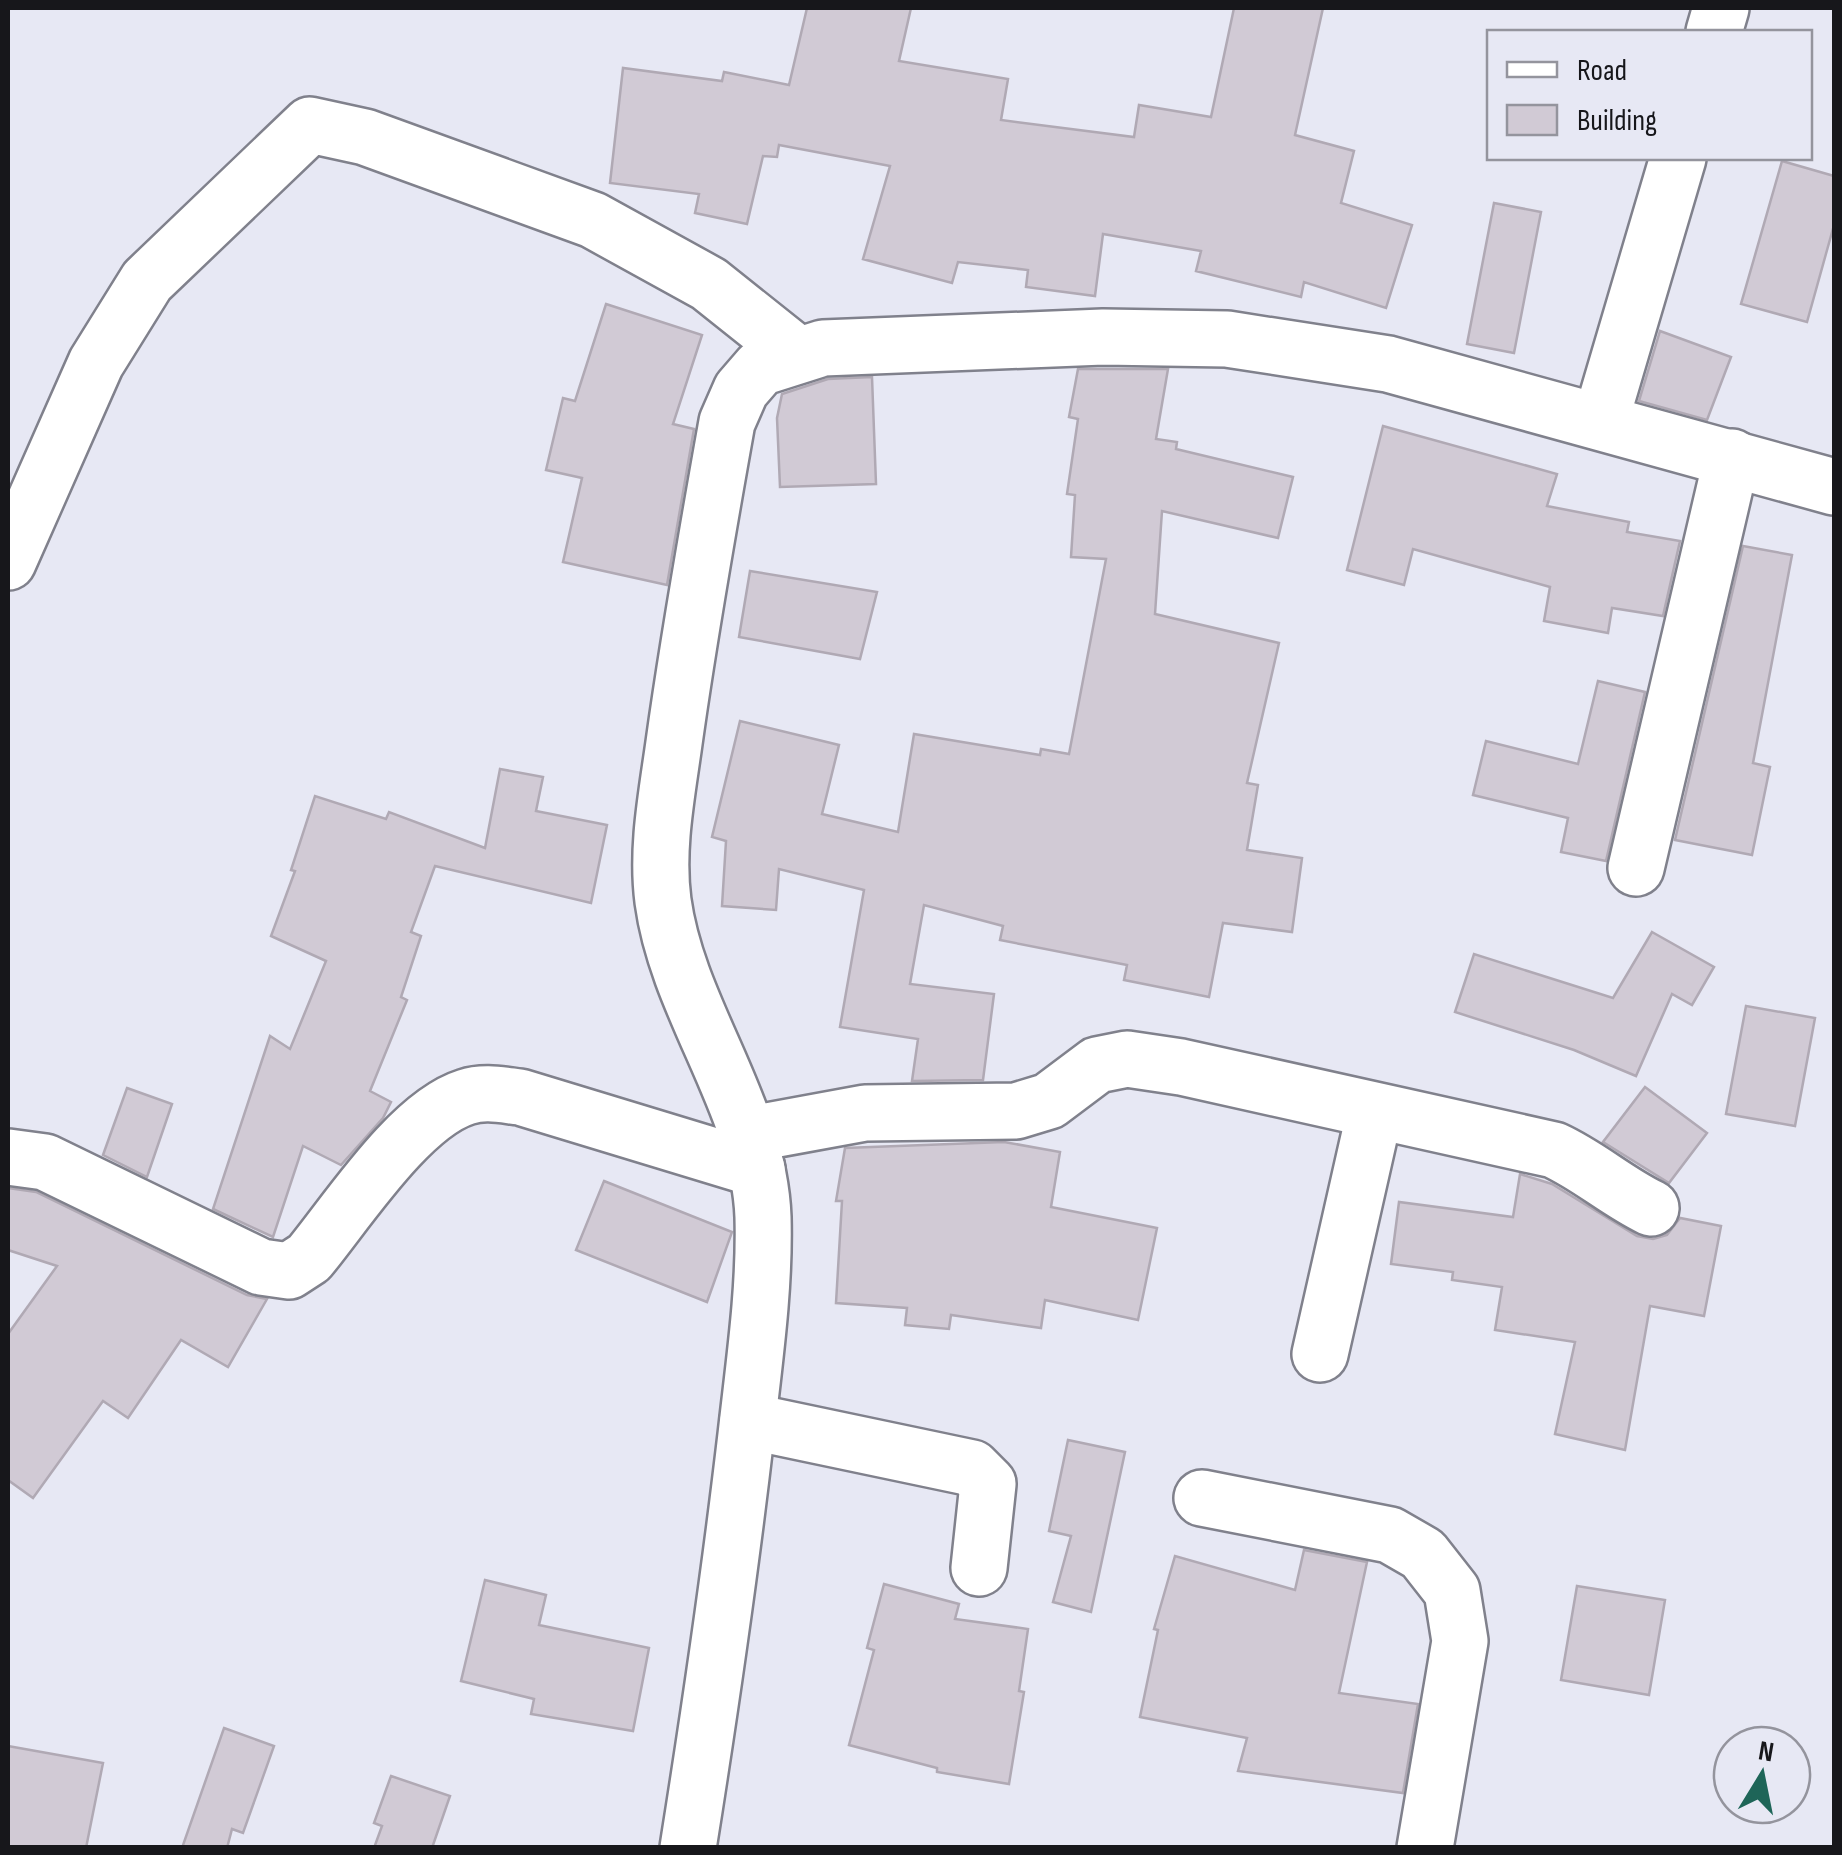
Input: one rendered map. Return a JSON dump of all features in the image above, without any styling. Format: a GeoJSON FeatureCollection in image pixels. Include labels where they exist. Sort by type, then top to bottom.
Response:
{"type":"FeatureCollection","features":[{"type":"Feature","properties":{"kind":"street"},"geometry":{"type":"LineString","coordinates":[[8,562],[96,362],[147,281],[310,125],[365,137],[593,220],[709,284],[798,355]]}},
{"type":"Feature","properties":{"kind":"street"},"geometry":{"type":"LineString","coordinates":[[1601,419],[1677,160]]}},
{"type":"Feature","properties":{"kind":"street"},"geometry":{"type":"LineString","coordinates":[[688,1848],[727,1603],[762,1286],[763,1214],[751,1152],[678,967],[663,900],[662,839],[685,662],[727,422],[740,390],[760,368],[823,348],[1103,337],[1227,340],[1388,364],[1601,419],[1834,486]]}},
{"type":"Feature","properties":{"kind":"street"},"geometry":{"type":"LineString","coordinates":[[1636,868],[1732,457]]}},
{"type":"Feature","properties":{"kind":"street"},"geometry":{"type":"LineString","coordinates":[[8,1157],[45,1162],[261,1267],[289,1271],[309,1258],[412,1135],[466,1097],[492,1093],[520,1097],[751,1152],[865,1113],[1016,1111],[1049,1102],[1097,1065],[1127,1060],[1181,1067],[1554,1150],[1584,1164],[1625,1196],[1651,1208]]}},
{"type":"Feature","properties":{"kind":"street"},"geometry":{"type":"LineString","coordinates":[[1320,1354],[1376,1112]]}},
{"type":"Feature","properties":{"kind":"street"},"geometry":{"type":"LineString","coordinates":[[748,1421],[972,1468],[988,1484],[979,1568]]}},
{"type":"Feature","properties":{"kind":"street"},"geometry":{"type":"LineString","coordinates":[[1202,1498],[1390,1535],[1423,1554],[1452,1591],[1460,1641],[1426,1848]]}},
{"type":"Feature","properties":{"kind":"building"},"geometry":{"type":"Polygon","coordinates":[[[807,8],[911,8],[899,61],[1008,79],[1001,120],[1134,137],[1139,105],[1211,117],[1234,8],[1323,8],[1295,135],[1354,151],[1341,203],[1412,225],[1386,308],[1304,282],[1301,297],[1196,271],[1201,251],[1103,234],[1095,296],[1026,287],[1028,270],[958,262],[952,283],[863,259],[890,166],[779,145],[777,157],[763,156],[747,224],[695,213],[699,194],[610,183],[623,68],[722,81],[724,72],[789,85],[807,8]]]}},
{"type":"Feature","properties":{"kind":"building"},"geometry":{"type":"Polygon","coordinates":[[[1782,161],[1834,176],[1834,225],[1807,322],[1741,304],[1782,161]]]}},
{"type":"Feature","properties":{"kind":"building"},"geometry":{"type":"Polygon","coordinates":[[[1494,203],[1541,212],[1514,353],[1467,344],[1494,203]]]}},
{"type":"Feature","properties":{"kind":"building"},"geometry":{"type":"Polygon","coordinates":[[[606,304],[702,335],[673,424],[694,429],[667,585],[563,562],[582,478],[546,470],[563,398],[575,401],[606,304]]]}},
{"type":"Feature","properties":{"kind":"building"},"geometry":{"type":"Polygon","coordinates":[[[1660,331],[1731,357],[1707,420],[1639,401],[1660,331]]]}},
{"type":"Feature","properties":{"kind":"building"},"geometry":{"type":"Polygon","coordinates":[[[1078,369],[1168,369],[1156,439],[1177,442],[1176,449],[1293,477],[1278,538],[1162,511],[1155,614],[1279,643],[1247,783],[1258,785],[1247,850],[1302,858],[1292,932],[1223,923],[1209,997],[1124,980],[1127,965],[1000,940],[1003,926],[924,905],[910,984],[994,994],[983,1080],[912,1081],[918,1039],[840,1027],[864,890],[779,869],[776,910],[722,906],[726,841],[712,837],[740,721],[839,745],[822,814],[898,832],[914,734],[1040,755],[1041,749],[1069,754],[1106,559],[1071,557],[1075,495],[1067,494],[1078,419],[1069,417],[1078,369]]]}},
{"type":"Feature","properties":{"kind":"building"},"geometry":{"type":"Polygon","coordinates":[[[872,377],[876,484],[780,487],[777,418],[782,394],[828,379],[872,377]]]}},
{"type":"Feature","properties":{"kind":"building"},"geometry":{"type":"Polygon","coordinates":[[[1383,426],[1557,474],[1547,506],[1629,522],[1627,532],[1680,541],[1663,616],[1612,608],[1608,633],[1544,621],[1550,587],[1413,549],[1404,585],[1347,570],[1383,426]]]}},
{"type":"Feature","properties":{"kind":"building"},"geometry":{"type":"Polygon","coordinates":[[[1743,546],[1792,555],[1753,763],[1770,767],[1752,855],[1675,840],[1743,546]]]}},
{"type":"Feature","properties":{"kind":"building"},"geometry":{"type":"Polygon","coordinates":[[[750,571],[877,592],[860,659],[739,637],[750,571]]]}},
{"type":"Feature","properties":{"kind":"building"},"geometry":{"type":"Polygon","coordinates":[[[1598,681],[1645,692],[1606,861],[1561,852],[1568,818],[1473,795],[1486,741],[1578,764],[1598,681]]]}},
{"type":"Feature","properties":{"kind":"building"},"geometry":{"type":"Polygon","coordinates":[[[500,769],[543,777],[536,811],[607,825],[591,903],[435,866],[411,932],[421,936],[401,997],[407,1000],[370,1091],[391,1102],[383,1118],[341,1165],[303,1146],[273,1237],[213,1209],[270,1036],[290,1049],[326,961],[271,936],[295,871],[291,870],[315,796],[386,819],[389,812],[485,848],[500,769]]]}},
{"type":"Feature","properties":{"kind":"building"},"geometry":{"type":"Polygon","coordinates":[[[1652,932],[1714,967],[1692,1005],[1672,994],[1636,1076],[1574,1050],[1455,1012],[1474,954],[1613,998],[1652,932]]]}},
{"type":"Feature","properties":{"kind":"building"},"geometry":{"type":"Polygon","coordinates":[[[1746,1006],[1815,1018],[1795,1126],[1726,1114],[1746,1006]]]}},
{"type":"Feature","properties":{"kind":"building"},"geometry":{"type":"Polygon","coordinates":[[[1645,1087],[1707,1133],[1669,1183],[1603,1142],[1645,1087]]]}},
{"type":"Feature","properties":{"kind":"building"},"geometry":{"type":"Polygon","coordinates":[[[127,1088],[172,1104],[147,1177],[103,1155],[127,1088]]]}},
{"type":"Feature","properties":{"kind":"building"},"geometry":{"type":"Polygon","coordinates":[[[1004,1142],[1060,1152],[1051,1207],[1157,1228],[1138,1320],[1045,1300],[1041,1328],[951,1315],[949,1329],[905,1325],[907,1308],[836,1303],[842,1201],[836,1201],[845,1148],[1004,1142]]]}},
{"type":"Feature","properties":{"kind":"building"},"geometry":{"type":"Polygon","coordinates":[[[1520,1174],[1552,1184],[1637,1236],[1653,1239],[1667,1235],[1680,1218],[1721,1226],[1704,1316],[1650,1306],[1625,1450],[1555,1434],[1575,1342],[1495,1330],[1502,1287],[1452,1280],[1453,1272],[1391,1264],[1399,1202],[1513,1217],[1520,1174]]]}},
{"type":"Feature","properties":{"kind":"building"},"geometry":{"type":"Polygon","coordinates":[[[604,1181],[732,1232],[707,1302],[576,1250],[604,1181]]]}},
{"type":"Feature","properties":{"kind":"building"},"geometry":{"type":"Polygon","coordinates":[[[8,1188],[36,1192],[247,1295],[267,1299],[228,1367],[181,1340],[128,1418],[103,1401],[33,1498],[8,1480],[8,1334],[57,1266],[8,1250],[8,1188]]]}},
{"type":"Feature","properties":{"kind":"building"},"geometry":{"type":"Polygon","coordinates":[[[1068,1440],[1125,1452],[1091,1612],[1053,1602],[1071,1536],[1049,1531],[1068,1440]]]}},
{"type":"Feature","properties":{"kind":"building"},"geometry":{"type":"Polygon","coordinates":[[[1304,1550],[1367,1562],[1339,1693],[1418,1704],[1403,1793],[1238,1771],[1247,1738],[1140,1717],[1158,1630],[1154,1629],[1175,1556],[1295,1590],[1304,1550]]]}},
{"type":"Feature","properties":{"kind":"building"},"geometry":{"type":"Polygon","coordinates":[[[485,1580],[546,1595],[539,1625],[649,1648],[633,1731],[531,1714],[534,1699],[461,1681],[485,1580]]]}},
{"type":"Feature","properties":{"kind":"building"},"geometry":{"type":"Polygon","coordinates":[[[884,1584],[959,1604],[955,1619],[1028,1629],[1019,1691],[1024,1692],[1009,1784],[937,1772],[937,1768],[849,1745],[874,1650],[867,1648],[884,1584]]]}},
{"type":"Feature","properties":{"kind":"building"},"geometry":{"type":"Polygon","coordinates":[[[1577,1586],[1665,1600],[1649,1695],[1561,1680],[1577,1586]]]}},
{"type":"Feature","properties":{"kind":"building"},"geometry":{"type":"Polygon","coordinates":[[[224,1728],[274,1746],[243,1833],[232,1829],[227,1848],[182,1848],[224,1728]]]}},
{"type":"Feature","properties":{"kind":"building"},"geometry":{"type":"Polygon","coordinates":[[[8,1746],[103,1763],[86,1848],[8,1848],[8,1746]]]}},
{"type":"Feature","properties":{"kind":"building"},"geometry":{"type":"Polygon","coordinates":[[[391,1776],[450,1796],[432,1848],[374,1848],[382,1826],[374,1823],[391,1776]]]}}]}
